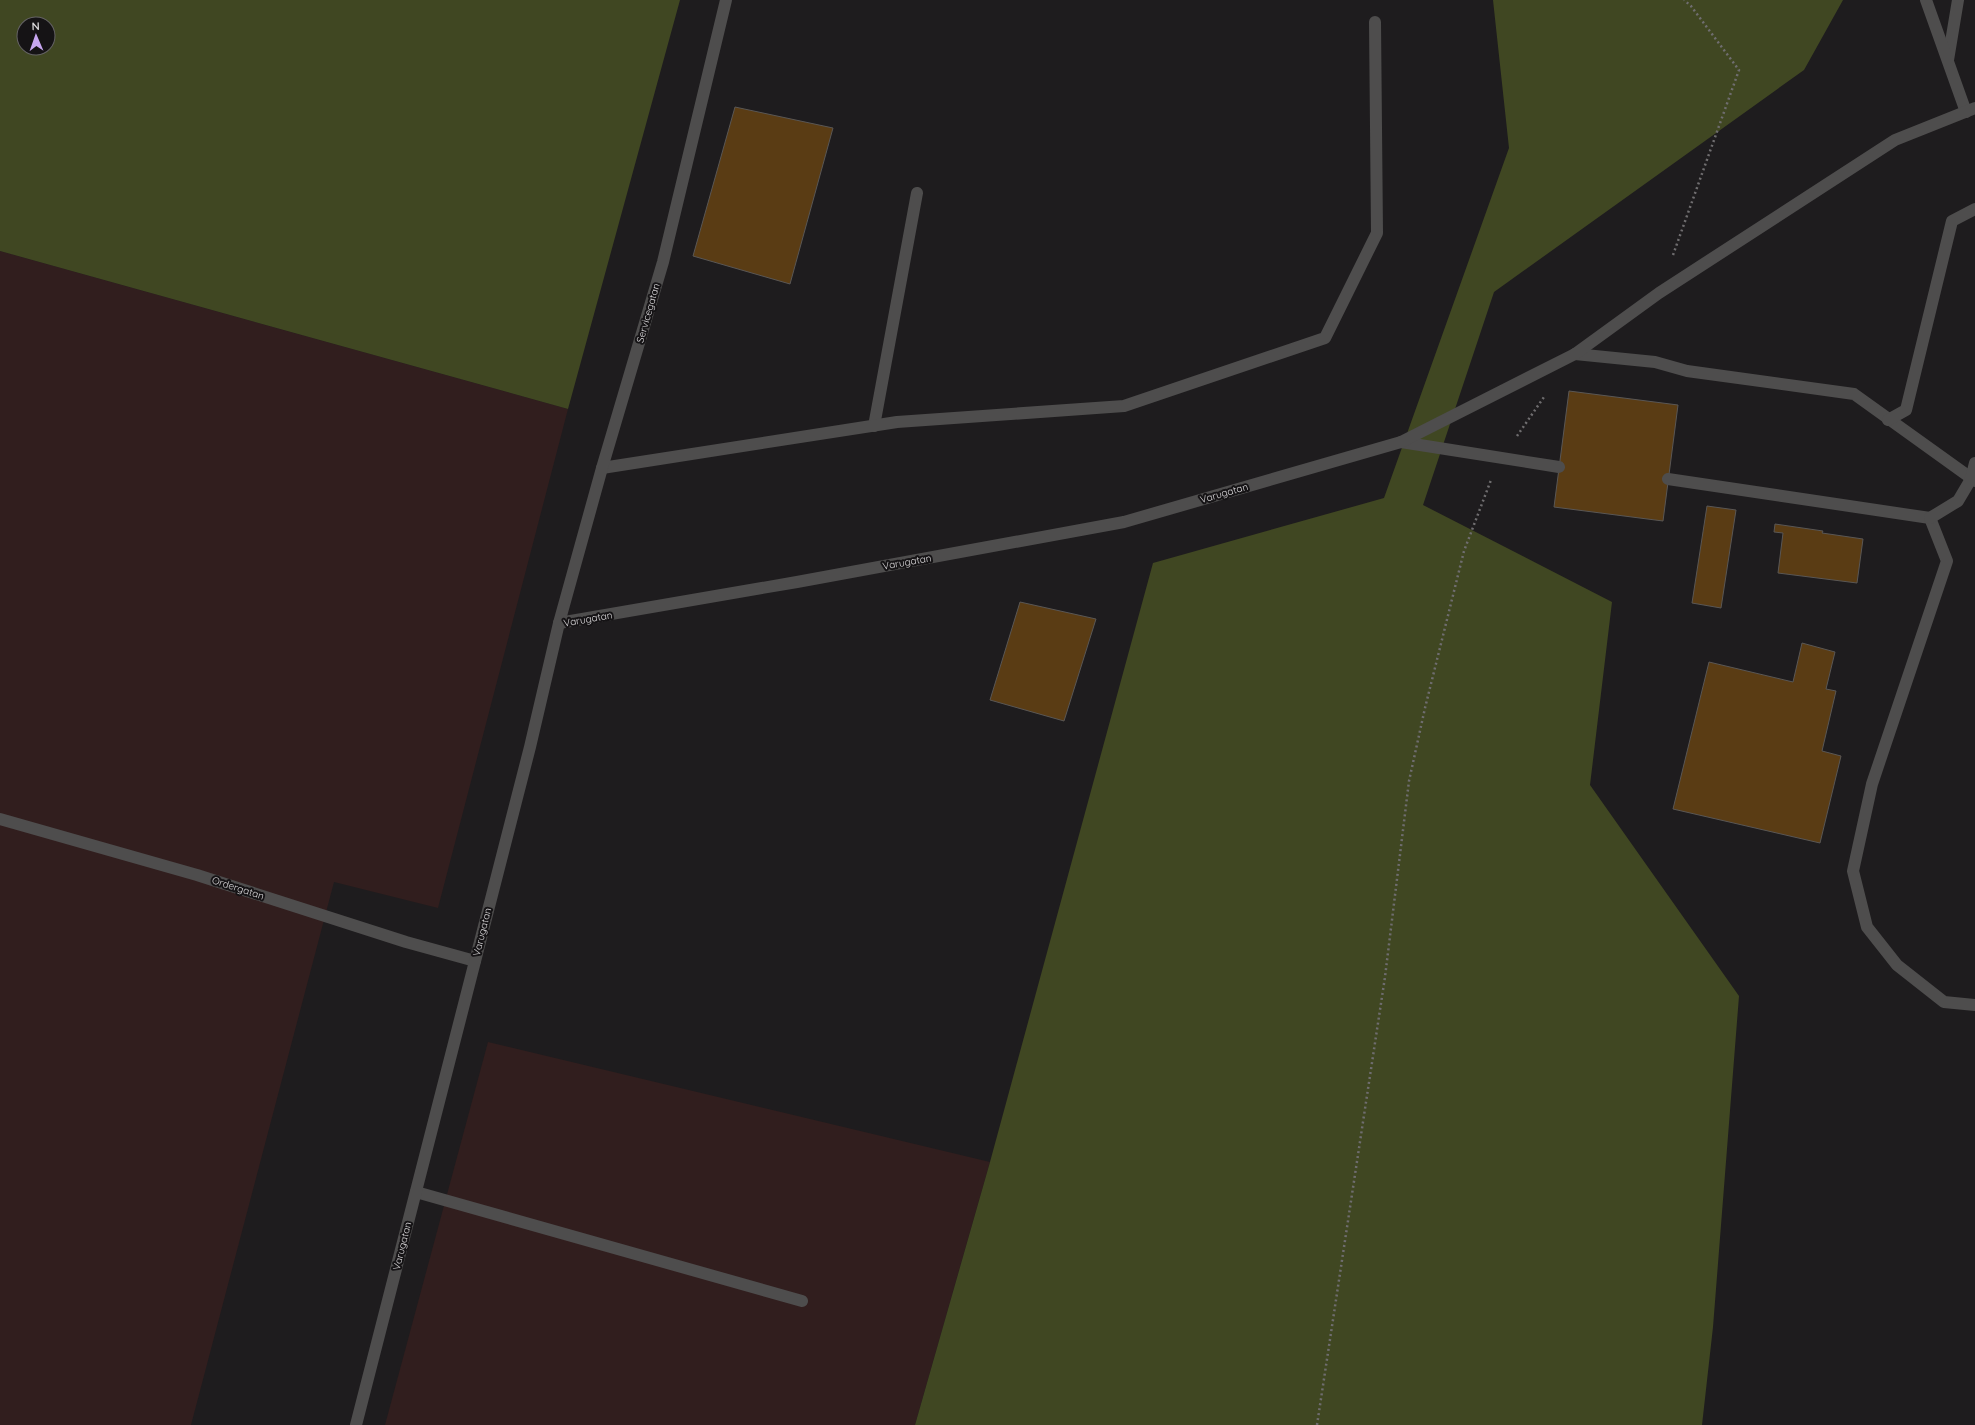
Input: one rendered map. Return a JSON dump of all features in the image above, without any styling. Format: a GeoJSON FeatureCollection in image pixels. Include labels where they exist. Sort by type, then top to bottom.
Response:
{"type":"FeatureCollection","features":[{"type":"Feature","properties":{"kind":"street","name":"Servicegatan"},"geometry":{"type":"LineString","coordinates":[[559,624],[602,468],[663,262],[726,0]]}},
{"type":"Feature","properties":{"kind":"street"},"geometry":{"type":"LineString","coordinates":[[1926,0],[1948,60],[1970,110]]}},
{"type":"Feature","properties":{"kind":"street"},"geometry":{"type":"LineString","coordinates":[[1948,60],[1958,0]]}},
{"type":"Feature","properties":{"kind":"street"},"geometry":{"type":"LineString","coordinates":[[602,468],[904,422],[1124,406],[1325,338],[1377,233],[1375,22]]}},
{"type":"Feature","properties":{"kind":"street","name":"Varugatan"},"geometry":{"type":"LineString","coordinates":[[356,1425],[475,961],[559,624],[1124,522],[1401,442],[1574,354],[1659,293],[1894,140],[1970,110]]}},
{"type":"Feature","properties":{"kind":"street"},"geometry":{"type":"LineString","coordinates":[[874,426],[916,193]]}},
{"type":"Feature","properties":{"kind":"street"},"geometry":{"type":"LineString","coordinates":[[1888,420],[1906,410],[1952,220],[1975,209]]}},
{"type":"Feature","properties":{"kind":"street"},"geometry":{"type":"LineString","coordinates":[[1574,354],[1655,362],[1687,371],[1854,394],[1973,480]]}},
{"type":"Feature","properties":{"kind":"street"},"geometry":{"type":"LineString","coordinates":[[1401,442],[1500,459],[1559,467]]}},
{"type":"Feature","properties":{"kind":"street"},"geometry":{"type":"LineString","coordinates":[[1668,479],[1930,518],[1958,501],[1973,480],[1975,462]]}},
{"type":"Feature","properties":{"kind":"street"},"geometry":{"type":"LineString","coordinates":[[1930,518],[1947,561],[1872,784],[1853,870],[1867,927],[1897,966],[1944,1002],[1975,1005]]}},
{"type":"Feature","properties":{"kind":"street","name":"Ordergatan"},"geometry":{"type":"LineString","coordinates":[[0,819],[197,875],[406,942],[475,961]]}},
{"type":"Feature","properties":{"kind":"street"},"geometry":{"type":"LineString","coordinates":[[416,1192],[802,1301]]}},
{"type":"Feature","properties":{"kind":"path"},"geometry":{"type":"LineString","coordinates":[[1673,256],[1739,70],[1691,6],[1684,0]]}},
{"type":"Feature","properties":{"kind":"path"},"geometry":{"type":"LineString","coordinates":[[1317,1425],[1385,977],[1409,781],[1425,708],[1464,551],[1482,499],[1500,459],[1548,391]]}},
{"type":"Feature","properties":{"kind":"shaded area"},"geometry":{"type":"Polygon","coordinates":[[[0,251],[568,409],[438,908],[334,882],[191,1425],[0,1425],[0,251]]]}},
{"type":"Feature","properties":{"kind":"shaded area"},"geometry":{"type":"Polygon","coordinates":[[[488,1042],[990,1162],[915,1425],[385,1425],[488,1042]]]}},
{"type":"Feature","properties":{"kind":"green space"},"geometry":{"type":"Polygon","coordinates":[[[0,0],[680,0],[568,409],[0,251],[0,0]]]}},
{"type":"Feature","properties":{"kind":"green space"},"geometry":{"type":"Polygon","coordinates":[[[1493,0],[1843,0],[1804,70],[1494,292],[1423,505],[1612,602],[1590,785],[1739,996],[1713,1327],[1702,1425],[915,1425],[990,1162],[1153,563],[1384,498],[1509,148],[1493,0]]]}},
{"type":"Feature","properties":{"kind":"building"},"geometry":{"type":"Polygon","coordinates":[[[735,107],[833,128],[790,284],[693,256],[735,107]]]}},
{"type":"Feature","properties":{"kind":"building"},"geometry":{"type":"Polygon","coordinates":[[[1569,391],[1678,405],[1663,521],[1554,507],[1569,391]]]}},
{"type":"Feature","properties":{"kind":"building"},"geometry":{"type":"Polygon","coordinates":[[[1707,506],[1736,510],[1721,608],[1692,603],[1707,506]]]}},
{"type":"Feature","properties":{"kind":"building"},"geometry":{"type":"Polygon","coordinates":[[[1775,524],[1863,539],[1857,583],[1778,573],[1783,533],[1774,532],[1775,524]]]}},
{"type":"Feature","properties":{"kind":"building"},"geometry":{"type":"Polygon","coordinates":[[[1020,602],[1096,619],[1064,721],[990,700],[1020,602]]]}},
{"type":"Feature","properties":{"kind":"building"},"geometry":{"type":"Polygon","coordinates":[[[1802,643],[1835,652],[1826,689],[1836,691],[1822,751],[1841,756],[1820,843],[1673,809],[1709,662],[1793,682],[1802,643]]]}}]}
